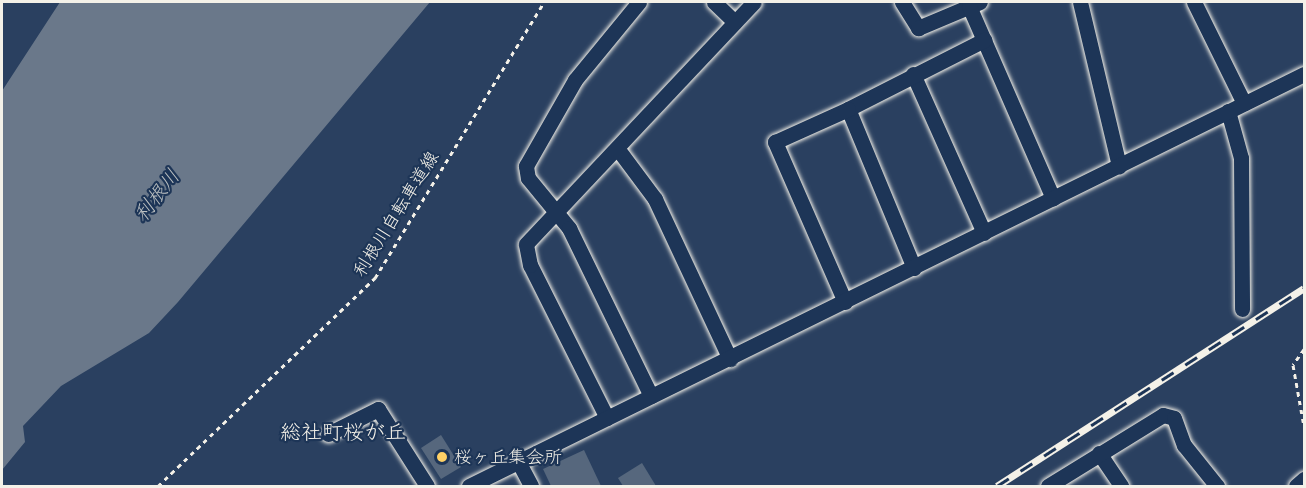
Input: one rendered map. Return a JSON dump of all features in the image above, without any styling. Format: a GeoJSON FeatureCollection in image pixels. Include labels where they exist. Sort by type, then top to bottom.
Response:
{"type":"FeatureCollection","features":[{"type":"Feature","properties":{"kind":"street"},"geometry":{"type":"LineString","coordinates":[[639,2],[575,80],[528,160],[528,178],[558,210],[651,396]]}},
{"type":"Feature","properties":{"kind":"street"},"geometry":{"type":"LineString","coordinates":[[714,2],[735,22]]}},
{"type":"Feature","properties":{"kind":"street"},"geometry":{"type":"LineString","coordinates":[[607,418],[530,265],[526,244],[754,2]]}},
{"type":"Feature","properties":{"kind":"street"},"geometry":{"type":"LineString","coordinates":[[902,2],[918,28],[974,4],[984,40],[1053,198]]}},
{"type":"Feature","properties":{"kind":"street"},"geometry":{"type":"LineString","coordinates":[[1080,2],[1119,166]]}},
{"type":"Feature","properties":{"kind":"street"},"geometry":{"type":"LineString","coordinates":[[1194,2],[1244,103]]}},
{"type":"Feature","properties":{"kind":"street"},"geometry":{"type":"LineString","coordinates":[[845,302],[775,142],[848,110],[913,74],[984,40]]}},
{"type":"Feature","properties":{"kind":"street"},"geometry":{"type":"LineString","coordinates":[[913,74],[984,233]]}},
{"type":"Feature","properties":{"kind":"street"},"geometry":{"type":"LineString","coordinates":[[469,486],[1305,74]]}},
{"type":"Feature","properties":{"kind":"street"},"geometry":{"type":"LineString","coordinates":[[848,110],[914,268]]}},
{"type":"Feature","properties":{"kind":"street"},"geometry":{"type":"LineString","coordinates":[[1228,111],[1241,158],[1242,309]]}},
{"type":"Feature","properties":{"kind":"street"},"geometry":{"type":"LineString","coordinates":[[617,148],[655,199],[730,359]]}},
{"type":"Feature","properties":{"kind":"street"},"geometry":{"type":"LineString","coordinates":[[328,435],[372,408],[384,415],[427,486]]}},
{"type":"Feature","properties":{"kind":"street"},"geometry":{"type":"LineString","coordinates":[[1048,486],[1167,415],[1217,486]]}},
{"type":"Feature","properties":{"kind":"street"},"geometry":{"type":"LineString","coordinates":[[1100,453],[1121,486]]}},
{"type":"Feature","properties":{"kind":"street"},"geometry":{"type":"LineString","coordinates":[[519,463],[531,486]]}},
{"type":"Feature","properties":{"kind":"street"},"geometry":{"type":"LineString","coordinates":[[1296,486],[1305,479]]}},
{"type":"Feature","properties":{"kind":"path","name":"利根川自転車道線"},"geometry":{"type":"LineString","coordinates":[[158,486],[375,278],[544,2]]}},
{"type":"Feature","properties":{"kind":"path"},"geometry":{"type":"LineString","coordinates":[[1305,349],[1293,365],[1305,426]]}},
{"type":"Feature","properties":{"kind":"water","name":"利根川"},"geometry":{"type":"Polygon","coordinates":[[[60,2],[430,2],[178,302],[149,333],[61,386],[23,426],[25,442],[2,470],[2,91],[60,2]]]}},
{"type":"Feature","properties":{"kind":"building","name":"桜ヶ丘集会所"},"geometry":{"type":"Polygon","coordinates":[[[441,435],[461,467],[441,479],[421,448],[441,435]]]}},
{"type":"Feature","properties":{"kind":"building"},"geometry":{"type":"Polygon","coordinates":[[[584,450],[601,486],[551,486],[543,469],[584,450]]]}},
{"type":"Feature","properties":{"kind":"building"},"geometry":{"type":"Polygon","coordinates":[[[642,463],[656,486],[623,486],[618,478],[642,463]]]}},
{"type":"Feature","properties":{"kind":"railway"},"geometry":{"type":"LineString","coordinates":[[997,486],[1304,288]]}},
{"type":"Feature","properties":{"kind":"place","name":"桜ヶ丘集会所"},"geometry":{"type":"Point","coordinates":[442,457]}},
{"type":"Feature","properties":{"kind":"district","name":"総社町桜が丘"},"geometry":{"type":"Point","coordinates":[343,432]}}]}
